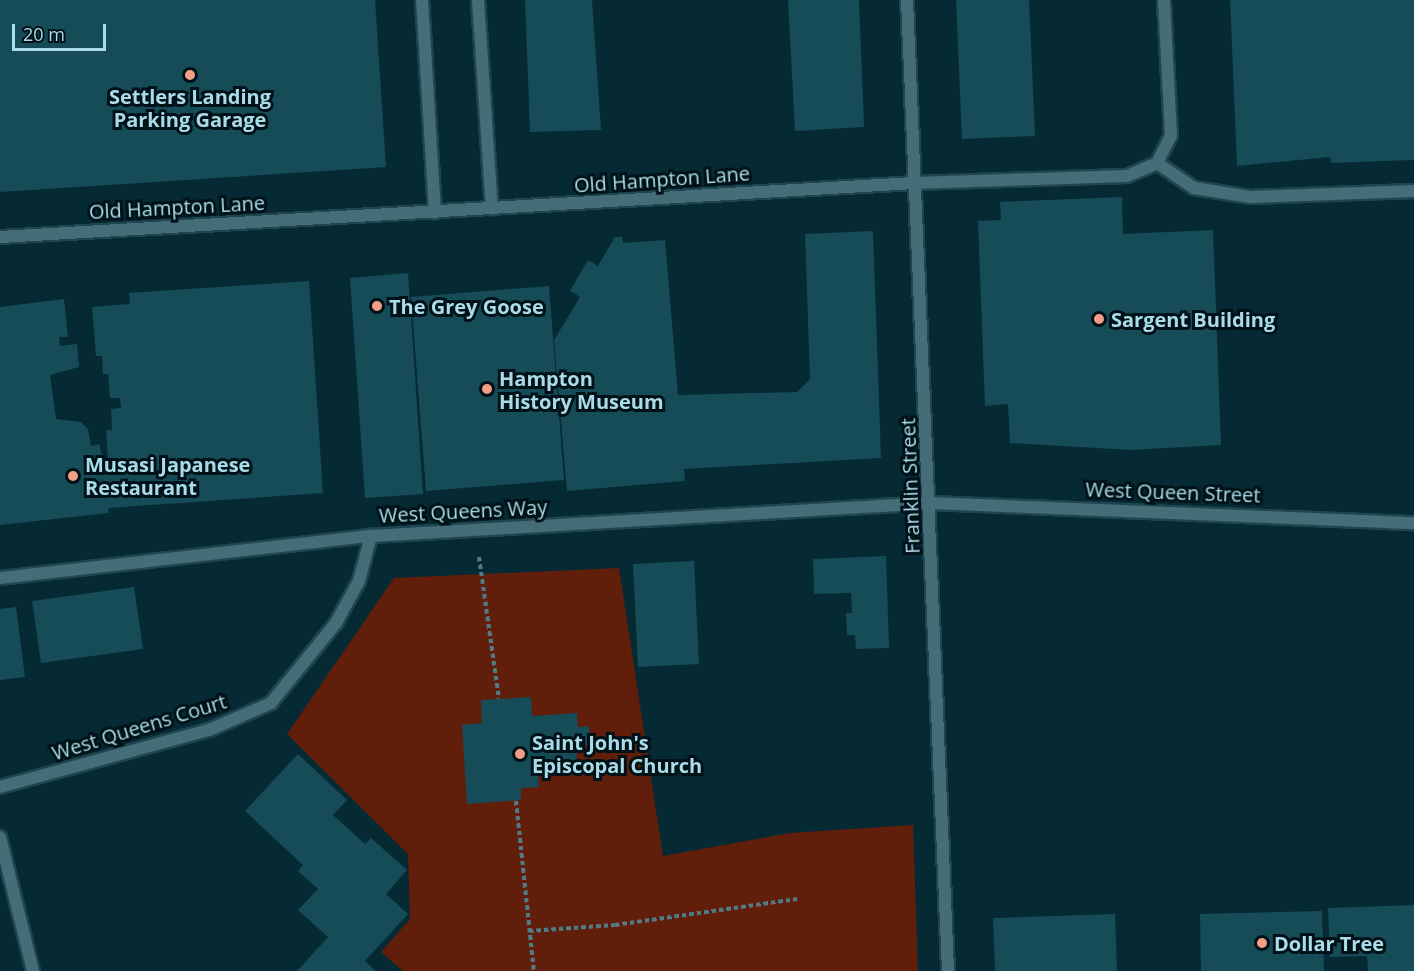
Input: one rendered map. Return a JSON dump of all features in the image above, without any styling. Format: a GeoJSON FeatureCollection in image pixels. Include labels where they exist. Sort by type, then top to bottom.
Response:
{"type":"FeatureCollection","features":[{"type":"Feature","properties":{"kind":"street"},"geometry":{"type":"LineString","coordinates":[[422,0],[435,213]]}},
{"type":"Feature","properties":{"kind":"street"},"geometry":{"type":"LineString","coordinates":[[478,0],[492,209]]}},
{"type":"Feature","properties":{"kind":"street","name":"Franklin Street"},"geometry":{"type":"LineString","coordinates":[[907,0],[931,503],[948,971]]}},
{"type":"Feature","properties":{"kind":"street"},"geometry":{"type":"LineString","coordinates":[[1164,0],[1171,135],[1157,163],[1194,188],[1250,197],[1414,191]]}},
{"type":"Feature","properties":{"kind":"street","name":"Old Hampton Lane"},"geometry":{"type":"LineString","coordinates":[[0,237],[914,183],[1127,176],[1157,163]]}},
{"type":"Feature","properties":{"kind":"street","name":"West Queen Street"},"geometry":{"type":"LineString","coordinates":[[931,503],[1414,523]]}},
{"type":"Feature","properties":{"kind":"street","name":"West Queens Way"},"geometry":{"type":"LineString","coordinates":[[0,578],[371,536],[931,503]]}},
{"type":"Feature","properties":{"kind":"street","name":"West Queens Court"},"geometry":{"type":"LineString","coordinates":[[0,788],[209,730],[271,703],[336,623],[359,581],[371,536]]}},
{"type":"Feature","properties":{"kind":"street"},"geometry":{"type":"LineString","coordinates":[[0,837],[33,971]]}},
{"type":"Feature","properties":{"kind":"path"},"geometry":{"type":"LineString","coordinates":[[480,557],[499,699]]}},
{"type":"Feature","properties":{"kind":"path"},"geometry":{"type":"LineString","coordinates":[[516,801],[534,971]]}},
{"type":"Feature","properties":{"kind":"path"},"geometry":{"type":"LineString","coordinates":[[529,931],[615,925],[796,898]]}},
{"type":"Feature","properties":{"kind":"shaded area"},"geometry":{"type":"Polygon","coordinates":[[[619,568],[663,856],[790,833],[913,825],[918,971],[403,971],[381,952],[410,919],[408,854],[287,734],[394,578],[619,568]]]}},
{"type":"Feature","properties":{"kind":"building","name":"Settlers Landing Parking Garage"},"geometry":{"type":"Polygon","coordinates":[[[0,0],[375,0],[386,167],[0,192],[0,0]]]}},
{"type":"Feature","properties":{"kind":"building"},"geometry":{"type":"Polygon","coordinates":[[[525,0],[592,0],[601,130],[530,132],[525,0]]]}},
{"type":"Feature","properties":{"kind":"building"},"geometry":{"type":"Polygon","coordinates":[[[788,0],[859,0],[864,127],[795,131],[788,0]]]}},
{"type":"Feature","properties":{"kind":"building"},"geometry":{"type":"Polygon","coordinates":[[[956,0],[1029,0],[1035,136],[962,139],[956,0]]]}},
{"type":"Feature","properties":{"kind":"building"},"geometry":{"type":"Polygon","coordinates":[[[1230,0],[1414,0],[1414,160],[1331,163],[1330,157],[1237,166],[1230,0]]]}},
{"type":"Feature","properties":{"kind":"building","name":"Sargent Building"},"geometry":{"type":"Polygon","coordinates":[[[1122,197],[1123,234],[1213,230],[1221,445],[1130,450],[1010,443],[1008,404],[985,406],[978,221],[1001,220],[1000,202],[1122,197]]]}},
{"type":"Feature","properties":{"kind":"building"},"geometry":{"type":"Polygon","coordinates":[[[873,231],[881,458],[684,469],[685,481],[567,491],[554,340],[580,297],[570,291],[588,260],[598,266],[615,237],[622,237],[623,243],[665,240],[678,395],[797,392],[810,379],[805,234],[873,231]]]}},
{"type":"Feature","properties":{"kind":"building"},"geometry":{"type":"Polygon","coordinates":[[[408,273],[423,494],[365,498],[350,278],[408,273]]]}},
{"type":"Feature","properties":{"kind":"building"},"geometry":{"type":"Polygon","coordinates":[[[309,281],[323,493],[108,508],[109,513],[0,525],[0,307],[64,299],[68,337],[59,337],[60,346],[77,344],[79,367],[50,375],[56,419],[81,422],[88,429],[91,446],[99,444],[103,459],[108,459],[106,430],[112,430],[111,409],[121,408],[120,398],[110,398],[108,374],[103,374],[102,356],[96,356],[92,307],[130,304],[129,293],[309,281]]]}},
{"type":"Feature","properties":{"kind":"building","name":"Hampton History Museum"},"geometry":{"type":"Polygon","coordinates":[[[549,286],[564,480],[426,491],[411,297],[549,286]]]}},
{"type":"Feature","properties":{"kind":"building"},"geometry":{"type":"Polygon","coordinates":[[[886,556],[889,648],[856,649],[855,635],[847,635],[846,613],[852,613],[851,593],[814,594],[813,559],[886,556]]]}},
{"type":"Feature","properties":{"kind":"building"},"geometry":{"type":"Polygon","coordinates":[[[694,561],[699,664],[638,667],[633,564],[694,561]]]}},
{"type":"Feature","properties":{"kind":"building"},"geometry":{"type":"Polygon","coordinates":[[[134,587],[143,649],[41,663],[32,601],[134,587]]]}},
{"type":"Feature","properties":{"kind":"building"},"geometry":{"type":"Polygon","coordinates":[[[16,607],[25,677],[0,680],[0,609],[16,607]]]}},
{"type":"Feature","properties":{"kind":"building","name":"Saint John's Episcopal Church"},"geometry":{"type":"Polygon","coordinates":[[[531,697],[532,716],[577,713],[578,727],[589,726],[591,745],[576,746],[577,763],[537,765],[539,787],[521,788],[521,800],[467,804],[462,725],[482,723],[481,700],[531,697]]]}},
{"type":"Feature","properties":{"kind":"building"},"geometry":{"type":"Polygon","coordinates":[[[298,754],[347,800],[333,815],[365,844],[371,838],[407,870],[386,894],[408,914],[365,961],[376,971],[297,971],[328,937],[298,910],[318,889],[298,871],[303,865],[245,811],[298,754]]]}},
{"type":"Feature","properties":{"kind":"building"},"geometry":{"type":"Polygon","coordinates":[[[1414,905],[1414,971],[1368,971],[1367,956],[1330,957],[1328,908],[1414,905]]]}},
{"type":"Feature","properties":{"kind":"building","name":"Dollar Tree"},"geometry":{"type":"Polygon","coordinates":[[[1322,911],[1324,971],[1201,971],[1200,914],[1322,911]]]}},
{"type":"Feature","properties":{"kind":"building"},"geometry":{"type":"Polygon","coordinates":[[[1115,914],[1117,971],[995,971],[993,918],[1115,914]]]}},
{"type":"Feature","properties":{"kind":"place","name":"Settlers Landing Parking Garage"},"geometry":{"type":"Point","coordinates":[190,75]}},
{"type":"Feature","properties":{"kind":"place","name":"The Grey Goose"},"geometry":{"type":"Point","coordinates":[377,306]}},
{"type":"Feature","properties":{"kind":"place","name":"Sargent Building"},"geometry":{"type":"Point","coordinates":[1099,319]}},
{"type":"Feature","properties":{"kind":"place","name":"Hampton History Museum"},"geometry":{"type":"Point","coordinates":[487,389]}},
{"type":"Feature","properties":{"kind":"place","name":"Musasi Japanese Restaurant"},"geometry":{"type":"Point","coordinates":[73,476]}},
{"type":"Feature","properties":{"kind":"place","name":"Saint John's Episcopal Church"},"geometry":{"type":"Point","coordinates":[520,754]}},
{"type":"Feature","properties":{"kind":"place","name":"Dollar Tree"},"geometry":{"type":"Point","coordinates":[1262,943]}}]}
